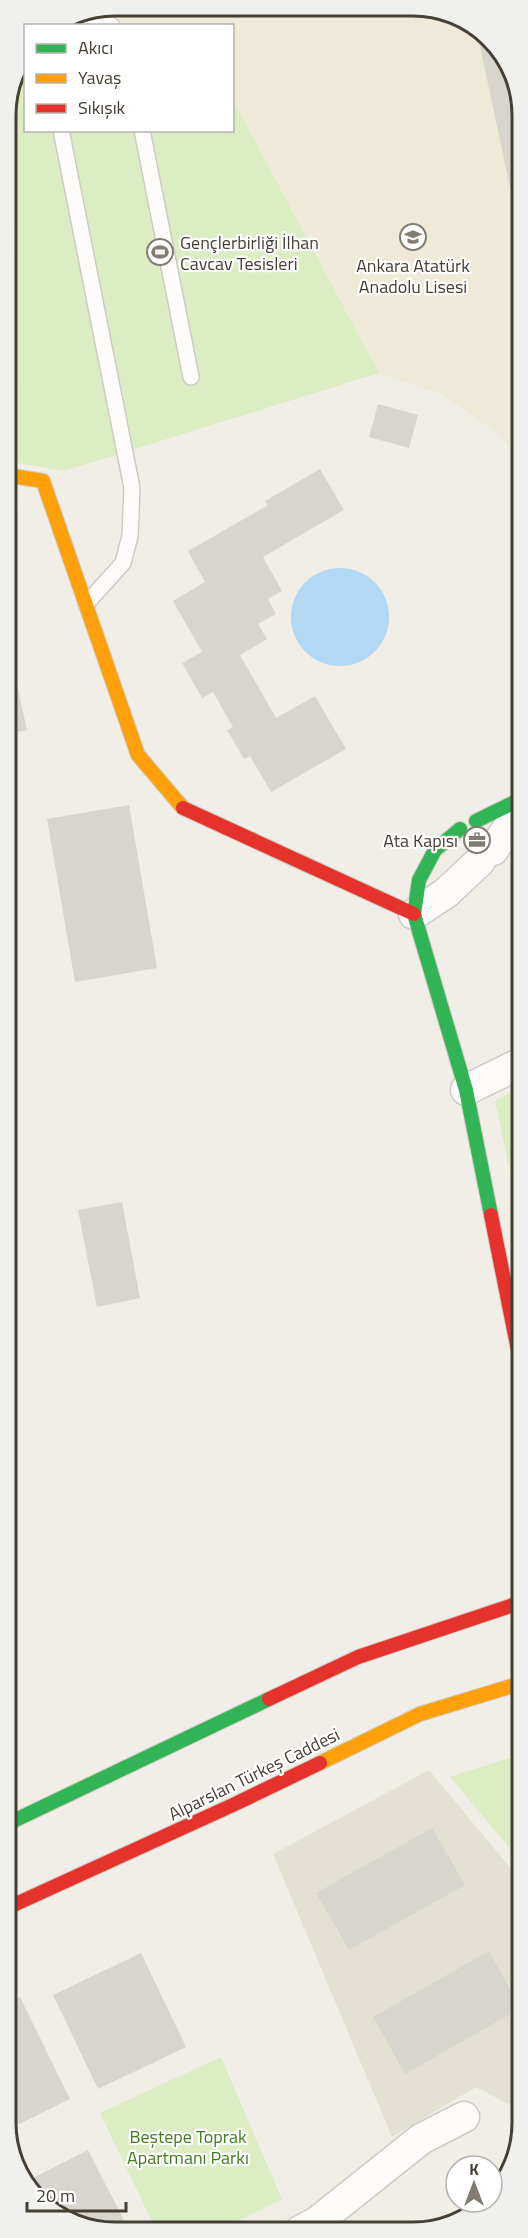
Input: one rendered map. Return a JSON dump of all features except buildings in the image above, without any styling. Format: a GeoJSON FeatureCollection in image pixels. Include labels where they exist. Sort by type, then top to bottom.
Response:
{"type":"FeatureCollection","features":[{"type":"Feature","properties":{"kind":"street"},"geometry":{"type":"LineString","coordinates":[[17,477],[43,481],[138,755],[185,810],[414,914]]}},
{"type":"Feature","properties":{"kind":"street"},"geometry":{"type":"LineString","coordinates":[[476,821],[512,804]]}},
{"type":"Feature","properties":{"kind":"street"},"geometry":{"type":"LineString","coordinates":[[414,914],[446,893],[487,856],[512,822]]}},
{"type":"Feature","properties":{"kind":"street"},"geometry":{"type":"LineString","coordinates":[[460,829],[435,850],[419,880],[414,914],[466,1090],[511,1313]]}},
{"type":"Feature","properties":{"kind":"street"},"geometry":{"type":"LineString","coordinates":[[466,1090],[512,1068]]}},
{"type":"Feature","properties":{"kind":"street"},"geometry":{"type":"LineString","coordinates":[[16,1819],[358,1658],[511,1606]]}},
{"type":"Feature","properties":{"kind":"street","name":"Alparslan Türkeş Caddesi"},"geometry":{"type":"LineString","coordinates":[[16,1904],[235,1804],[420,1714],[511,1686]]}},
{"type":"Feature","properties":{"kind":"street"},"geometry":{"type":"LineString","coordinates":[[317,2222],[421,2139],[464,2117]]}},
{"type":"Feature","properties":{"kind":"lane"},"geometry":{"type":"LineString","coordinates":[[61,132],[132,488],[133,508],[130,536],[123,563],[86,604]]}},
{"type":"Feature","properties":{"kind":"lane"},"geometry":{"type":"LineString","coordinates":[[142,132],[191,377]]}},
{"type":"Feature","properties":{"kind":"shaded area","name":"Ankara Atatürk Anadolu Lisesi"},"geometry":{"type":"Polygon","coordinates":[[[412,16],[432,18],[450,24],[478,41],[487,50],[495,60],[508,90],[512,116],[512,450],[497,433],[443,395],[379,373],[234,102],[234,24],[118,24],[106,17],[412,16]]]}},
{"type":"Feature","properties":{"kind":"shaded area"},"geometry":{"type":"Polygon","coordinates":[[[429,1770],[511,1869],[511,2105],[476,2087],[392,2137],[273,1854],[429,1770]]]}},
{"type":"Feature","properties":{"kind":"green space","name":"Gençlerbirliği İlhan Cavcav Tesisleri"},"geometry":{"type":"Polygon","coordinates":[[[24,80],[24,132],[234,132],[234,102],[379,373],[64,471],[17,463],[17,109],[24,80]]]}},
{"type":"Feature","properties":{"kind":"green space"},"geometry":{"type":"Polygon","coordinates":[[[512,1091],[511,1178],[495,1101],[512,1091]]]}},
{"type":"Feature","properties":{"kind":"green space"},"geometry":{"type":"Polygon","coordinates":[[[511,1757],[511,1850],[450,1777],[511,1757]]]}},
{"type":"Feature","properties":{"kind":"green space","name":"Beştepe Toprak Apartmanı Parkı"},"geometry":{"type":"Polygon","coordinates":[[[221,2057],[282,2199],[236,2222],[152,2222],[100,2113],[221,2057]]]}},
{"type":"Feature","properties":{"kind":"water"},"geometry":{"type":"Polygon","coordinates":[[[330,568],[350,568],[375,582],[386,598],[389,617],[386,636],[375,652],[350,666],[330,666],[313,658],[299,644],[291,627],[291,607],[299,590],[313,576],[330,568]]]}},
{"type":"Feature","properties":{"kind":"traffic: fast"},"geometry":{"type":"LineString","coordinates":[[476,821],[512,804]]}},
{"type":"Feature","properties":{"kind":"traffic: fast"},"geometry":{"type":"LineString","coordinates":[[460,829],[435,850],[419,880],[414,914],[466,1090],[491,1215]]}},
{"type":"Feature","properties":{"kind":"traffic: fast"},"geometry":{"type":"LineString","coordinates":[[16,1820],[269,1699]]}},
{"type":"Feature","properties":{"kind":"traffic: slow"},"geometry":{"type":"LineString","coordinates":[[17,477],[43,481],[138,755],[183,808]]}},
{"type":"Feature","properties":{"kind":"traffic: slow"},"geometry":{"type":"LineString","coordinates":[[320,1763],[420,1714],[511,1686]]}},
{"type":"Feature","properties":{"kind":"traffic: jam"},"geometry":{"type":"LineString","coordinates":[[183,808],[414,914]]}},
{"type":"Feature","properties":{"kind":"traffic: jam"},"geometry":{"type":"LineString","coordinates":[[491,1215],[511,1317]]}},
{"type":"Feature","properties":{"kind":"traffic: jam"},"geometry":{"type":"LineString","coordinates":[[269,1699],[358,1657],[511,1606]]}},
{"type":"Feature","properties":{"kind":"traffic: jam"},"geometry":{"type":"LineString","coordinates":[[16,1904],[320,1763]]}},
{"type":"Feature","properties":{"kind":"place","name":"Ankara Atatürk Anadolu Lisesi"},"geometry":{"type":"Point","coordinates":[413,237]}},
{"type":"Feature","properties":{"kind":"place","name":"Gençlerbirliği İlhan Cavcav Tesisleri"},"geometry":{"type":"Point","coordinates":[160,252]}},
{"type":"Feature","properties":{"kind":"place","name":"Ata Kapısı"},"geometry":{"type":"Point","coordinates":[477,840]}}]}
